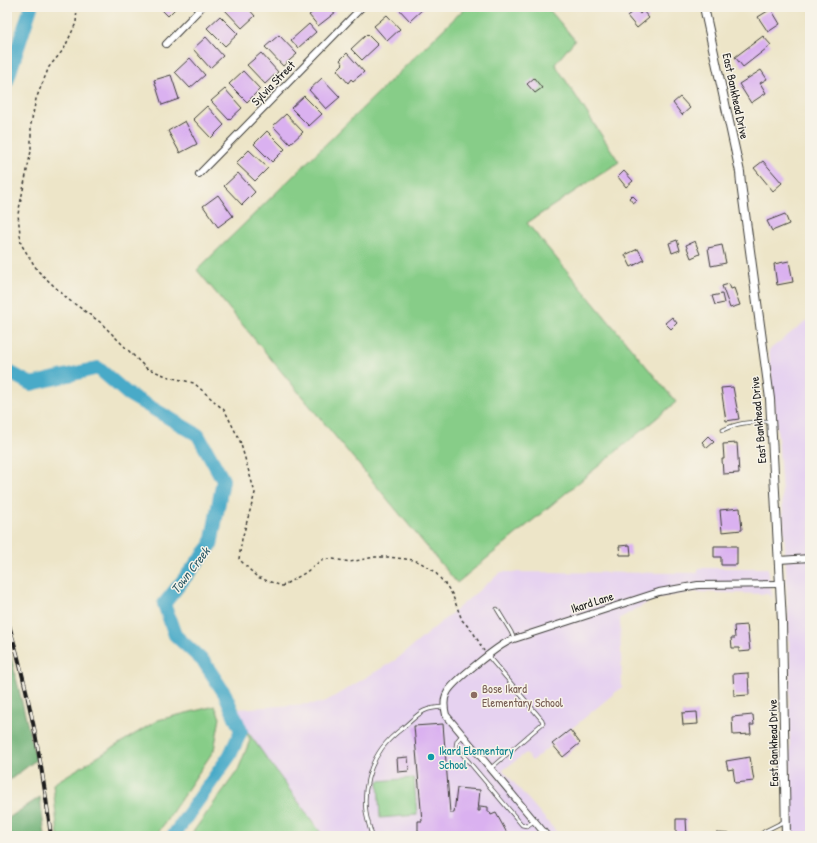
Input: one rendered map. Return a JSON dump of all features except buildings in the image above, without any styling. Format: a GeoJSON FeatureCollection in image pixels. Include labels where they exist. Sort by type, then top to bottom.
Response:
{"type":"FeatureCollection","features":[{"type":"Feature","properties":{"kind":"street"},"geometry":{"type":"LineString","coordinates":[[166,44],[202,7]]}},
{"type":"Feature","properties":{"kind":"street","name":"Sylvia Street"},"geometry":{"type":"LineString","coordinates":[[199,174],[362,7]]}},
{"type":"Feature","properties":{"kind":"street","name":"East Bankhead Drive"},"geometry":{"type":"LineString","coordinates":[[704,7],[740,172],[770,399],[779,542],[782,622],[786,836]]}},
{"type":"Feature","properties":{"kind":"street"},"geometry":{"type":"LineString","coordinates":[[779,560],[810,558]]}},
{"type":"Feature","properties":{"kind":"street","name":"Ikard Lane"},"geometry":{"type":"LineString","coordinates":[[444,707],[447,692],[452,686],[500,646],[514,639],[659,592],[698,586],[780,584]]}},
{"type":"Feature","properties":{"kind":"street"},"geometry":{"type":"LineString","coordinates":[[444,707],[446,715],[547,836]]}},
{"type":"Feature","properties":{"kind":"lane"},"geometry":{"type":"LineString","coordinates":[[723,430],[732,425],[745,422],[772,421]]}},
{"type":"Feature","properties":{"kind":"lane"},"geometry":{"type":"LineString","coordinates":[[497,609],[512,632],[514,639]]}},
{"type":"Feature","properties":{"kind":"lane"},"geometry":{"type":"LineString","coordinates":[[488,656],[542,720],[542,723],[491,768]]}},
{"type":"Feature","properties":{"kind":"lane"},"geometry":{"type":"LineString","coordinates":[[372,836],[366,812],[366,792],[370,772],[381,749],[394,735],[423,710],[444,707]]}},
{"type":"Feature","properties":{"kind":"lane"},"geometry":{"type":"LineString","coordinates":[[462,735],[457,741],[456,746],[522,825],[527,826],[535,821]]}},
{"type":"Feature","properties":{"kind":"lane"},"geometry":{"type":"LineString","coordinates":[[759,836],[765,831],[786,820]]}},
{"type":"Feature","properties":{"kind":"path"},"geometry":{"type":"LineString","coordinates":[[77,7],[76,22],[64,50],[49,67],[36,99],[31,124],[31,152],[18,214],[21,244],[38,271],[69,300],[100,322],[146,368],[168,378],[194,383],[225,411],[240,441],[255,493],[242,539],[239,559],[257,577],[282,586],[305,573],[323,559],[350,562],[375,557],[388,557],[414,560],[434,571],[446,585],[452,594],[464,625],[473,632],[488,656]]}},
{"type":"Feature","properties":{"kind":"shaded area"},"geometry":{"type":"Polygon","coordinates":[[[810,318],[810,836],[792,836],[789,708],[790,663],[785,547],[779,448],[769,350],[810,318]]]}},
{"type":"Feature","properties":{"kind":"shaded area","name":"Bose Ikard Elementary School"},"geometry":{"type":"Polygon","coordinates":[[[698,568],[768,568],[773,601],[772,597],[767,594],[694,592],[656,598],[620,618],[622,687],[532,761],[526,753],[503,770],[560,836],[323,836],[245,728],[236,709],[323,703],[397,659],[501,572],[698,573],[698,568]]]}},
{"type":"Feature","properties":{"kind":"green space"},"geometry":{"type":"Polygon","coordinates":[[[466,7],[547,7],[575,40],[555,64],[619,162],[527,223],[676,402],[457,583],[197,270],[466,7]]]}},
{"type":"Feature","properties":{"kind":"green space"},"geometry":{"type":"Polygon","coordinates":[[[7,644],[36,760],[7,782],[7,644]]]}},
{"type":"Feature","properties":{"kind":"green space"},"geometry":{"type":"Polygon","coordinates":[[[215,706],[220,718],[214,750],[156,836],[58,836],[53,784],[158,720],[215,706]]]}},
{"type":"Feature","properties":{"kind":"green space"},"geometry":{"type":"Polygon","coordinates":[[[245,728],[323,836],[190,836],[238,770],[250,740],[245,728]]]}},
{"type":"Feature","properties":{"kind":"green space"},"geometry":{"type":"Polygon","coordinates":[[[414,778],[417,815],[380,818],[378,781],[414,778]]]}},
{"type":"Feature","properties":{"kind":"green space"},"geometry":{"type":"Polygon","coordinates":[[[40,797],[45,836],[7,836],[7,819],[40,797]]]}},
{"type":"Feature","properties":{"kind":"waterway","name":"Town Creek"},"geometry":{"type":"LineString","coordinates":[[7,81],[31,7]]}},
{"type":"Feature","properties":{"kind":"waterway","name":"Town Creek"},"geometry":{"type":"LineString","coordinates":[[7,371],[31,384],[98,368],[128,394],[198,435],[223,480],[211,545],[164,604],[175,635],[204,662],[225,694],[241,731],[230,755],[173,836]]}},
{"type":"Feature","properties":{"kind":"railway"},"geometry":{"type":"LineString","coordinates":[[7,618],[22,672],[34,726],[51,836]]}},
{"type":"Feature","properties":{"kind":"place","name":"Bose Ikard Elementary School"},"geometry":{"type":"Point","coordinates":[474,695]}},
{"type":"Feature","properties":{"kind":"place","name":"Ikard Elementary School"},"geometry":{"type":"Point","coordinates":[431,757]}}]}
